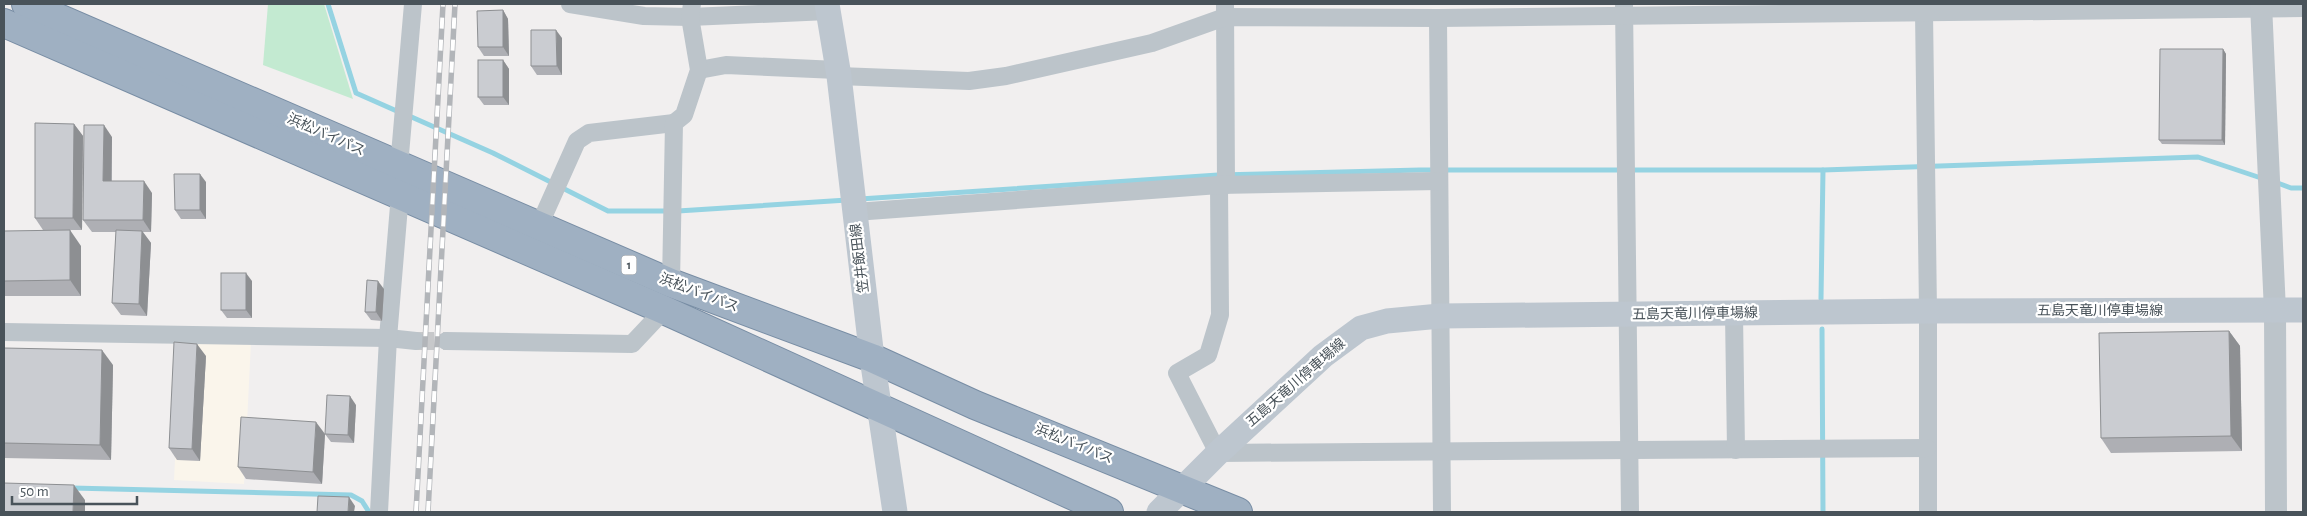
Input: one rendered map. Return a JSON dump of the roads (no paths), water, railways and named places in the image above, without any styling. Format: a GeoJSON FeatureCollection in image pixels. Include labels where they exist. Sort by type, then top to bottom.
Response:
{"type":"FeatureCollection","features":[{"type":"Feature","properties":{"kind":"highway","name":"浜松バイパス"},"geometry":{"type":"LineString","coordinates":[[26,4],[58,11],[399,166],[671,283],[872,358],[975,405],[1183,488],[1238,512]]}},
{"type":"Feature","properties":{"kind":"highway","name":"浜松バイパス"},"geometry":{"type":"LineString","coordinates":[[4,22],[664,310],[1109,512]]}},
{"type":"Feature","properties":{"kind":"main road","name":"笠井飯田線"},"geometry":{"type":"LineString","coordinates":[[827,7],[838,73],[872,358],[881,409],[894,512]]}},
{"type":"Feature","properties":{"kind":"main road","name":"五島天竜川停車場線"},"geometry":{"type":"LineString","coordinates":[[1159,512],[1218,453],[1322,356],[1361,328],[1387,321],[1440,316],[1928,311],[2303,310]]}},
{"type":"Feature","properties":{"kind":"street"},"geometry":{"type":"LineString","coordinates":[[399,166],[413,4]]}},
{"type":"Feature","properties":{"kind":"street"},"geometry":{"type":"LineString","coordinates":[[570,4],[644,16],[691,10],[827,7]]}},
{"type":"Feature","properties":{"kind":"street"},"geometry":{"type":"LineString","coordinates":[[2261,7],[2275,311],[2276,512]]}},
{"type":"Feature","properties":{"kind":"street"},"geometry":{"type":"LineString","coordinates":[[699,70],[726,65],[969,82],[1006,76],[1152,43],[1225,10],[1438,18],[1624,10],[2303,8]]}},
{"type":"Feature","properties":{"kind":"street"},"geometry":{"type":"LineString","coordinates":[[1917,9],[1928,311],[1928,512]]}},
{"type":"Feature","properties":{"kind":"street"},"geometry":{"type":"LineString","coordinates":[[539,226],[577,141],[589,133],[674,123],[684,115],[699,70],[691,10]]}},
{"type":"Feature","properties":{"kind":"street"},"geometry":{"type":"LineString","coordinates":[[1225,10],[1220,315],[1208,355],[1177,373],[1218,453],[1442,453],[1927,448]]}},
{"type":"Feature","properties":{"kind":"street"},"geometry":{"type":"LineString","coordinates":[[1624,10],[1630,512]]}},
{"type":"Feature","properties":{"kind":"street"},"geometry":{"type":"LineString","coordinates":[[1438,18],[1442,512]]}},
{"type":"Feature","properties":{"kind":"street"},"geometry":{"type":"LineString","coordinates":[[671,283],[674,123]]}},
{"type":"Feature","properties":{"kind":"street"},"geometry":{"type":"LineString","coordinates":[[854,203],[1222,185],[1439,181]]}},
{"type":"Feature","properties":{"kind":"street"},"geometry":{"type":"LineString","coordinates":[[379,512],[388,338],[400,194]]}},
{"type":"Feature","properties":{"kind":"street"},"geometry":{"type":"LineString","coordinates":[[446,341],[632,344],[664,310]]}},
{"type":"Feature","properties":{"kind":"street"},"geometry":{"type":"LineString","coordinates":[[1734,314],[1736,450]]}},
{"type":"Feature","properties":{"kind":"street"},"geometry":{"type":"LineString","coordinates":[[4,332],[388,338],[416,341]]}},
{"type":"Feature","properties":{"kind":"waterway"},"geometry":{"type":"LineString","coordinates":[[328,4],[356,93],[399,112]]}},
{"type":"Feature","properties":{"kind":"waterway"},"geometry":{"type":"LineString","coordinates":[[407,115],[493,153],[608,211],[678,211],[847,200]]}},
{"type":"Feature","properties":{"kind":"waterway"},"geometry":{"type":"LineString","coordinates":[[860,199],[1218,175],[1420,170],[1823,170],[2198,157],[2264,179]]}},
{"type":"Feature","properties":{"kind":"waterway"},"geometry":{"type":"LineString","coordinates":[[1821,299],[1823,170]]}},
{"type":"Feature","properties":{"kind":"waterway"},"geometry":{"type":"LineString","coordinates":[[2275,182],[2291,188],[2303,188]]}},
{"type":"Feature","properties":{"kind":"waterway"},"geometry":{"type":"LineString","coordinates":[[1822,329],[1823,512]]}},
{"type":"Feature","properties":{"kind":"waterway"},"geometry":{"type":"LineString","coordinates":[[72,488],[351,495],[362,501],[369,512]]}},
{"type":"Feature","properties":{"kind":"tunnel"},"geometry":{"type":"LineString","coordinates":[[416,341],[446,341]]}},
{"type":"Feature","properties":{"kind":"railway"},"geometry":{"type":"LineString","coordinates":[[416,512],[443,4]]}},
{"type":"Feature","properties":{"kind":"railway"},"geometry":{"type":"LineString","coordinates":[[428,512],[455,4]]}}]}
